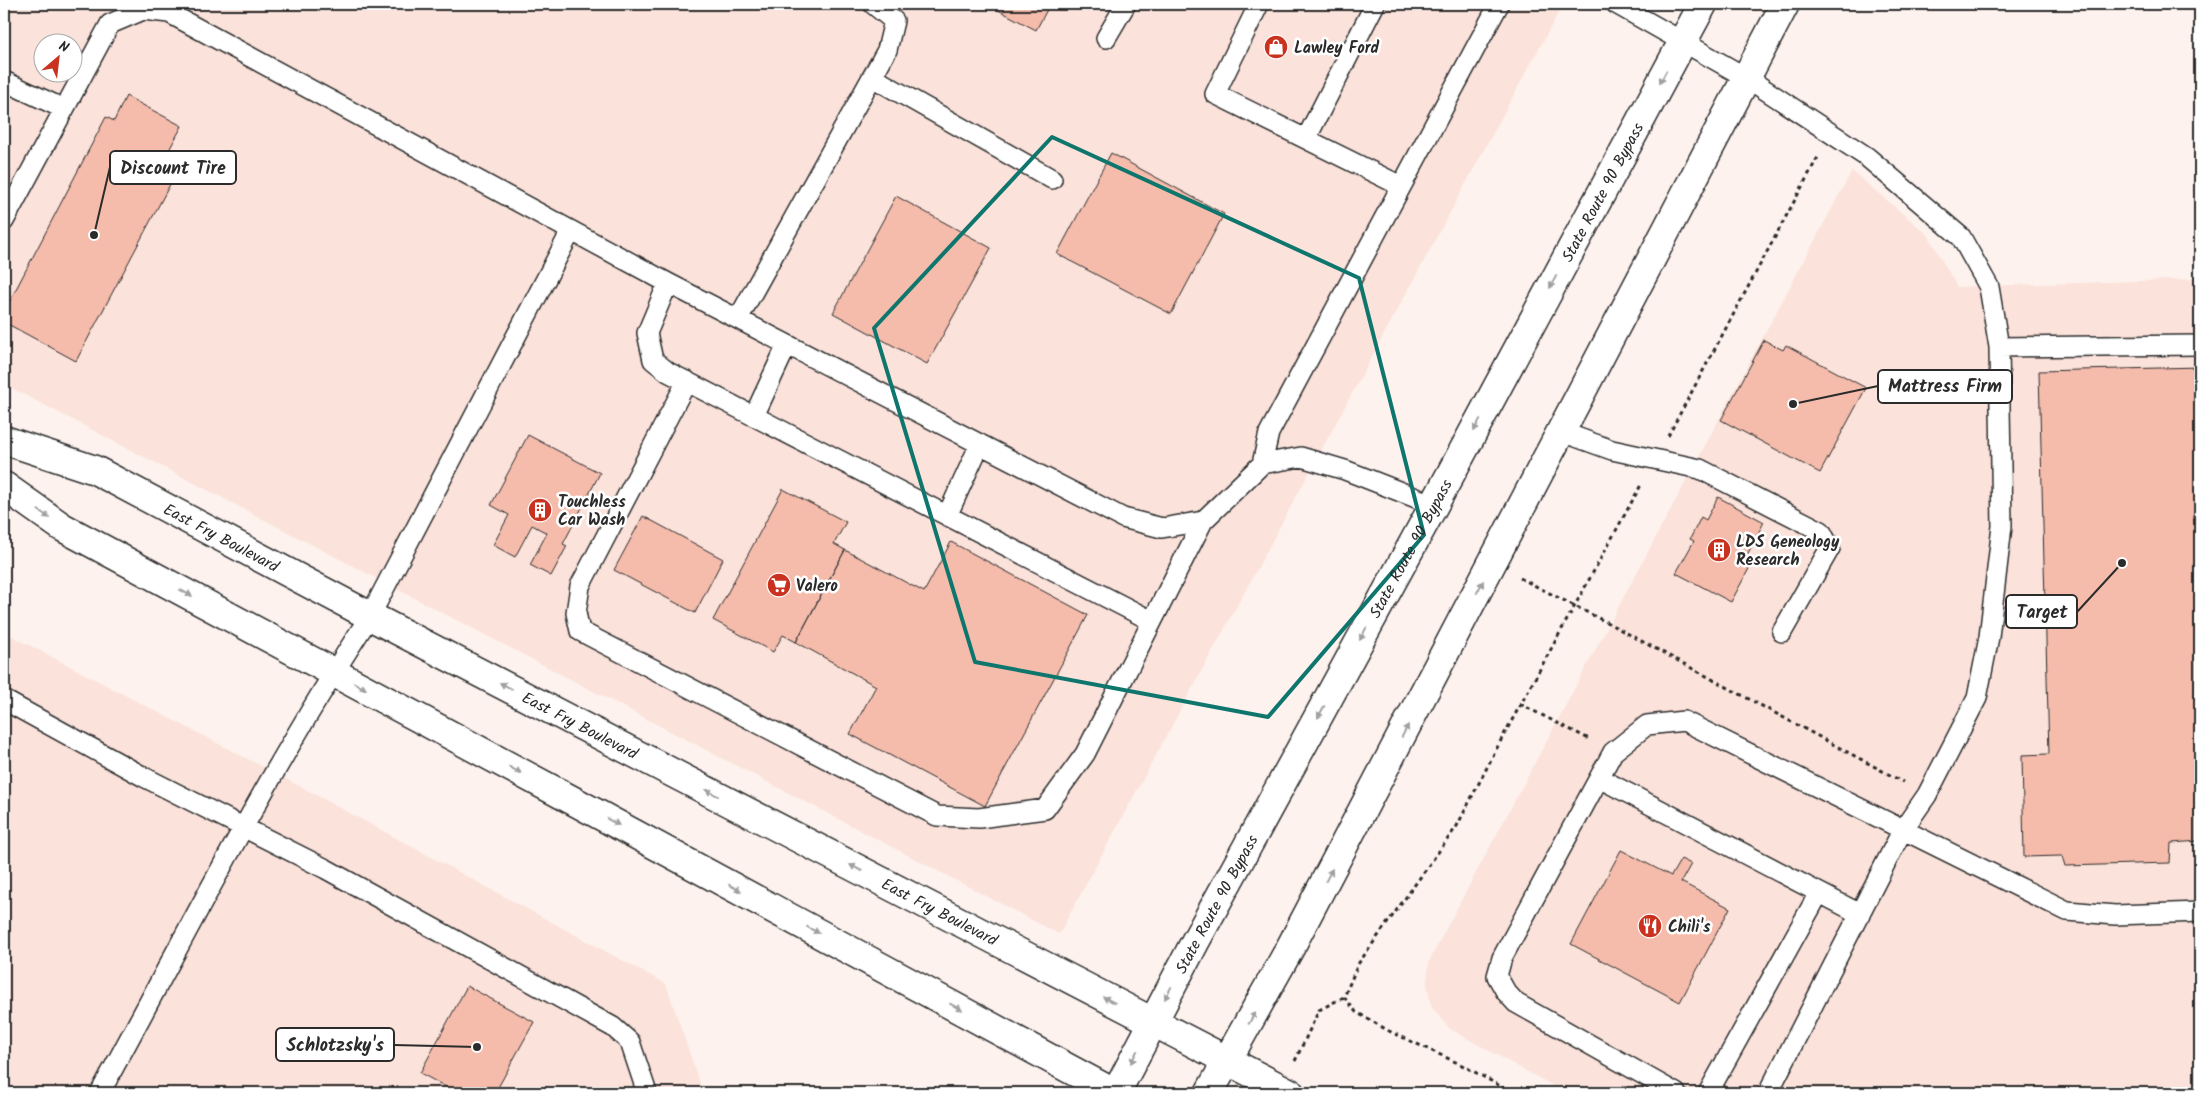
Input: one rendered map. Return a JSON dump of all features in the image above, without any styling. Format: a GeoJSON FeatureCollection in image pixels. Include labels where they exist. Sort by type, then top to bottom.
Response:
{"type":"FeatureCollection","features":[{"type":"Feature","properties":{"kind":"main road","name":"State Route 90 Bypass"},"geometry":{"type":"LineString","coordinates":[[1115,1093],[1703,4]]}},
{"type":"Feature","properties":{"kind":"main road"},"geometry":{"type":"LineString","coordinates":[[1210,1093],[1289,950],[1785,4]]}},
{"type":"Feature","properties":{"kind":"main road","name":"East Fry Boulevard"},"geometry":{"type":"LineString","coordinates":[[4,440],[95,470],[370,616],[1286,1091]]}},
{"type":"Feature","properties":{"kind":"main road"},"geometry":{"type":"LineString","coordinates":[[4,486],[62,527],[1115,1093]]}},
{"type":"Feature","properties":{"kind":"lane"},"geometry":{"type":"LineString","coordinates":[[738,319],[887,50],[894,21],[873,4]]}},
{"type":"Feature","properties":{"kind":"lane"},"geometry":{"type":"LineString","coordinates":[[1106,38],[1126,4]]}},
{"type":"Feature","properties":{"kind":"lane"},"geometry":{"type":"LineString","coordinates":[[1259,4],[1215,94],[1401,186]]}},
{"type":"Feature","properties":{"kind":"lane"},"geometry":{"type":"LineString","coordinates":[[1306,138],[1375,4]]}},
{"type":"Feature","properties":{"kind":"lane"},"geometry":{"type":"LineString","coordinates":[[687,381],[580,586],[576,613],[580,631],[936,816],[979,818],[1045,809],[1084,754],[1203,521],[1262,464],[1269,433],[1499,4]]}},
{"type":"Feature","properties":{"kind":"lane"},"geometry":{"type":"LineString","coordinates":[[1616,4],[1683,40],[1747,78],[1867,157],[1961,237],[1989,287],[1999,347],[2002,526],[1989,637],[1977,698],[1928,795],[1902,831],[1768,1093]]}},
{"type":"Feature","properties":{"kind":"lane"},"geometry":{"type":"LineString","coordinates":[[4,221],[110,24],[143,10],[169,13],[668,283],[1123,518],[1162,528],[1203,521]]}},
{"type":"Feature","properties":{"kind":"lane"},"geometry":{"type":"LineString","coordinates":[[872,77],[1052,179]]}},
{"type":"Feature","properties":{"kind":"lane"},"geometry":{"type":"LineString","coordinates":[[4,81],[64,109]]}},
{"type":"Feature","properties":{"kind":"lane"},"geometry":{"type":"LineString","coordinates":[[100,1093],[245,827],[334,672],[370,616],[571,231]]}},
{"type":"Feature","properties":{"kind":"lane"},"geometry":{"type":"LineString","coordinates":[[668,283],[647,333],[653,360],[668,372],[1152,621]]}},
{"type":"Feature","properties":{"kind":"lane"},"geometry":{"type":"LineString","coordinates":[[754,416],[787,345]]}},
{"type":"Feature","properties":{"kind":"lane"},"geometry":{"type":"LineString","coordinates":[[1999,347],[2200,345]]}},
{"type":"Feature","properties":{"kind":"lane"},"geometry":{"type":"LineString","coordinates":[[1562,432],[1612,450],[1700,469],[1821,531],[1830,548],[1782,632]]}},
{"type":"Feature","properties":{"kind":"lane"},"geometry":{"type":"LineString","coordinates":[[947,516],[980,444]]}},
{"type":"Feature","properties":{"kind":"lane"},"geometry":{"type":"LineString","coordinates":[[1262,464],[1301,457],[1345,470],[1434,504]]}},
{"type":"Feature","properties":{"kind":"lane"},"geometry":{"type":"LineString","coordinates":[[4,700],[144,777],[245,827],[403,910],[613,1027],[630,1042],[647,1093]]}},
{"type":"Feature","properties":{"kind":"lane"},"geometry":{"type":"LineString","coordinates":[[1676,1093],[1516,1003],[1506,992],[1497,976],[1502,958],[1613,752],[1647,724],[1684,721],[1902,831],[2067,911],[2115,915],[2200,912]]}},
{"type":"Feature","properties":{"kind":"lane"},"geometry":{"type":"LineString","coordinates":[[1599,778],[1860,914]]}},
{"type":"Feature","properties":{"kind":"lane"},"geometry":{"type":"LineString","coordinates":[[1708,1093],[1819,893]]}},
{"type":"Feature","properties":{"kind":"path"},"geometry":{"type":"LineString","coordinates":[[1286,1091],[1319,1010],[1344,997],[1358,964],[1457,826],[1520,704],[1656,459],[1831,133]]}},
{"type":"Feature","properties":{"kind":"path"},"geometry":{"type":"LineString","coordinates":[[1492,564],[1928,795]]}},
{"type":"Feature","properties":{"kind":"path"},"geometry":{"type":"LineString","coordinates":[[1520,704],[1613,752]]}},
{"type":"Feature","properties":{"kind":"path"},"geometry":{"type":"LineString","coordinates":[[1344,997],[1356,1012],[1389,1031],[1460,1064],[1513,1093]]}},
{"type":"Feature","properties":{"kind":"highlighted area"},"geometry":{"type":"Polygon","coordinates":[[[1052,137],[1359,278],[1424,535],[1268,717],[975,662],[874,328],[1052,137]]]}},
{"type":"Feature","properties":{"kind":"shaded area"},"geometry":{"type":"Polygon","coordinates":[[[4,4],[1563,4],[1059,934],[4,384],[4,4]]]}},
{"type":"Feature","properties":{"kind":"shaded area"},"geometry":{"type":"Polygon","coordinates":[[[1852,171],[1928,235],[1957,287],[2200,279],[2200,1093],[1566,1093],[1450,1029],[1431,1006],[1427,983],[1429,962],[1439,942],[1852,171]]]}},
{"type":"Feature","properties":{"kind":"shaded area"},"geometry":{"type":"Polygon","coordinates":[[[4,632],[307,790],[666,984],[703,1093],[4,1093],[4,632]]]}},
{"type":"Feature","properties":{"kind":"building"},"geometry":{"type":"Polygon","coordinates":[[[987,4],[1050,4],[1036,30],[987,4]]]}},
{"type":"Feature","properties":{"kind":"building"},"geometry":{"type":"Polygon","coordinates":[[[126,96],[182,126],[169,150],[184,158],[76,361],[4,322],[4,312],[106,117],[114,121],[126,96]]]}},
{"type":"Feature","properties":{"kind":"building"},"geometry":{"type":"Polygon","coordinates":[[[1111,153],[1224,214],[1171,314],[1057,254],[1111,153]]]}},
{"type":"Feature","properties":{"kind":"building"},"geometry":{"type":"Polygon","coordinates":[[[896,196],[991,248],[927,364],[833,313],[896,196]]]}},
{"type":"Feature","properties":{"kind":"building"},"geometry":{"type":"Polygon","coordinates":[[[1764,340],[1783,350],[1786,345],[1866,388],[1820,473],[1721,420],[1764,340]]]}},
{"type":"Feature","properties":{"kind":"building"},"geometry":{"type":"Polygon","coordinates":[[[2200,367],[2200,841],[2171,843],[2170,863],[2065,866],[2062,856],[2024,857],[2022,755],[2049,754],[2039,371],[2200,367]]]}},
{"type":"Feature","properties":{"kind":"building","name":"Touchless Car Wash"},"geometry":{"type":"Polygon","coordinates":[[[528,435],[600,473],[563,544],[567,546],[551,576],[530,565],[547,533],[532,525],[515,557],[493,545],[509,515],[491,505],[528,435]]]}},
{"type":"Feature","properties":{"kind":"building","name":"Valero"},"geometry":{"type":"Polygon","coordinates":[[[783,489],[846,522],[834,544],[845,550],[796,642],[783,635],[773,652],[713,620],[783,489]]]}},
{"type":"Feature","properties":{"kind":"building","name":"LDS Geneology Research"},"geometry":{"type":"Polygon","coordinates":[[[1718,497],[1764,522],[1745,559],[1752,563],[1731,602],[1676,573],[1694,541],[1690,539],[1701,517],[1706,520],[1718,497]]]}},
{"type":"Feature","properties":{"kind":"building"},"geometry":{"type":"Polygon","coordinates":[[[643,516],[723,559],[695,613],[614,570],[643,516]]]}},
{"type":"Feature","properties":{"kind":"building","name":"Valero"},"geometry":{"type":"Polygon","coordinates":[[[951,542],[1088,615],[985,806],[850,734],[876,686],[796,642],[845,550],[924,592],[951,542]]]}},
{"type":"Feature","properties":{"kind":"building","name":"Chili's"},"geometry":{"type":"Polygon","coordinates":[[[1621,850],[1671,876],[1681,859],[1691,864],[1681,882],[1730,908],[1680,1002],[1571,944],[1621,850]]]}},
{"type":"Feature","properties":{"kind":"building"},"geometry":{"type":"Polygon","coordinates":[[[467,986],[534,1022],[495,1093],[457,1093],[420,1073],[467,986]]]}},
{"type":"Feature","properties":{"kind":"place","name":"Lawley Ford"},"geometry":{"type":"Point","coordinates":[1276,47]}},
{"type":"Feature","properties":{"kind":"place","name":"Discount Tire"},"geometry":{"type":"Point","coordinates":[94,235]}},
{"type":"Feature","properties":{"kind":"place","name":"Mattress Firm"},"geometry":{"type":"Point","coordinates":[1793,404]}},
{"type":"Feature","properties":{"kind":"place","name":"Touchless Car Wash"},"geometry":{"type":"Point","coordinates":[540,510]}},
{"type":"Feature","properties":{"kind":"place","name":"LDS Geneology Research"},"geometry":{"type":"Point","coordinates":[1719,550]}},
{"type":"Feature","properties":{"kind":"place","name":"Target"},"geometry":{"type":"Point","coordinates":[2122,563]}},
{"type":"Feature","properties":{"kind":"place","name":"Valero"},"geometry":{"type":"Point","coordinates":[779,585]}},
{"type":"Feature","properties":{"kind":"place","name":"Chili's"},"geometry":{"type":"Point","coordinates":[1650,926]}},
{"type":"Feature","properties":{"kind":"place","name":"Schlotzsky's"},"geometry":{"type":"Point","coordinates":[477,1047]}}]}
